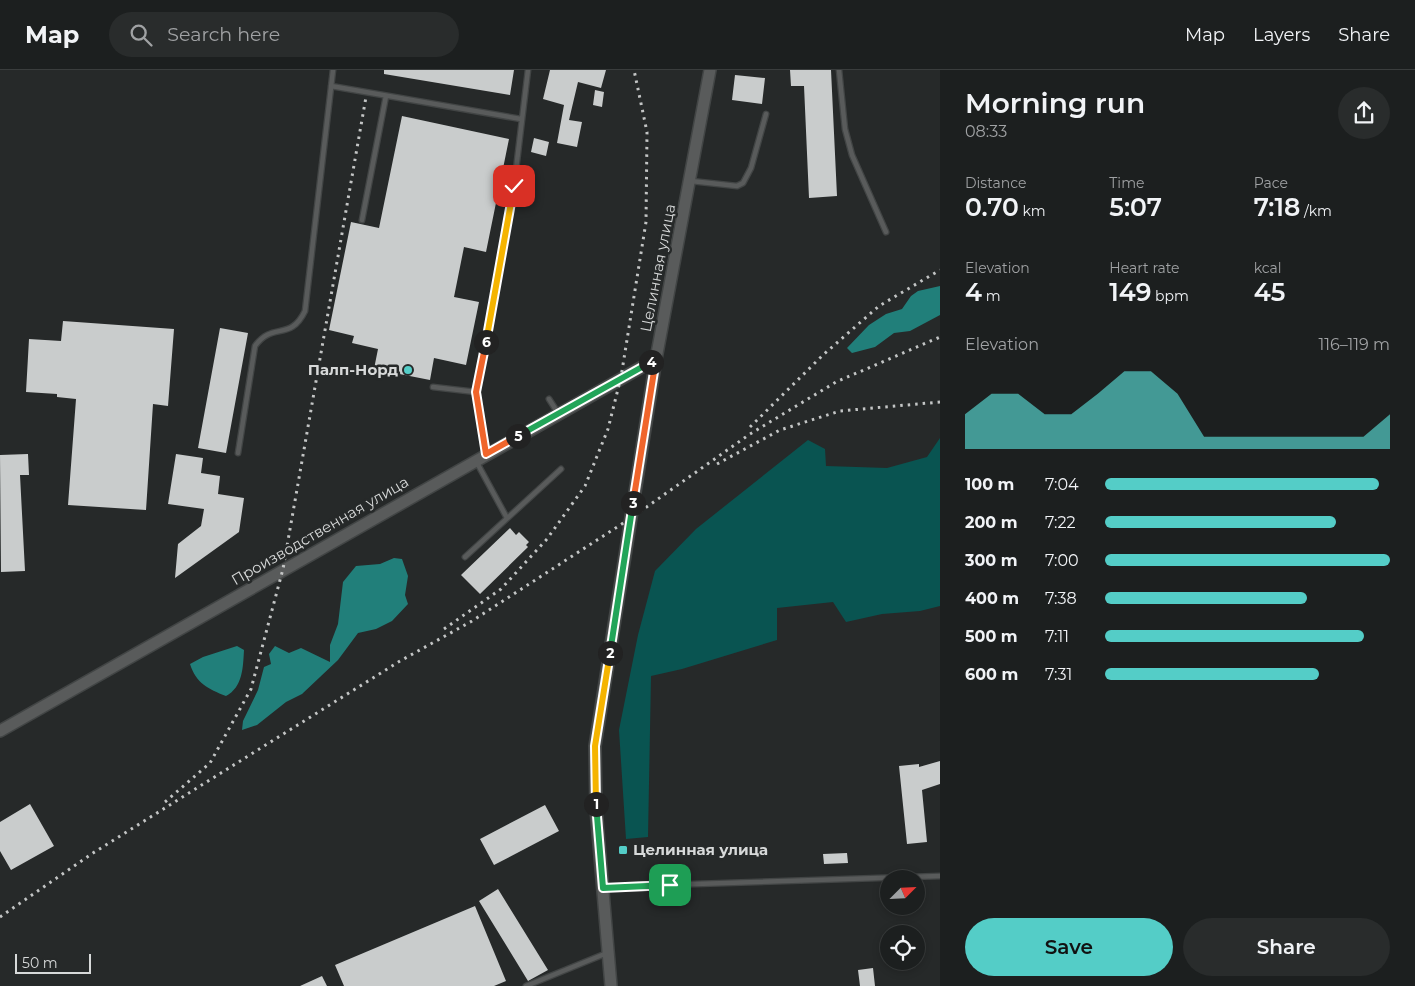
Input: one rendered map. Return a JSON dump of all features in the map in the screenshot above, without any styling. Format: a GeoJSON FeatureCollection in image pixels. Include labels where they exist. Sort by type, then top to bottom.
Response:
{"type":"FeatureCollection","features":[{"type":"Feature","properties":{"kind":"street","name":"Целинная улица"},"geometry":{"type":"LineString","coordinates":[[611,986],[596,809],[595,746],[656,359],[710,70]]}},
{"type":"Feature","properties":{"kind":"street","name":"Производственная улица"},"geometry":{"type":"LineString","coordinates":[[0,731],[656,359]]}},
{"type":"Feature","properties":{"kind":"lane"},"geometry":{"type":"LineString","coordinates":[[238,453],[256,346],[261,338],[269,333],[293,328],[300,322],[305,311],[333,70]]}},
{"type":"Feature","properties":{"kind":"lane"},"geometry":{"type":"LineString","coordinates":[[507,518],[481,457],[476,392],[514,186],[528,70]]}},
{"type":"Feature","properties":{"kind":"lane"},"geometry":{"type":"LineString","coordinates":[[839,70],[845,129],[852,155],[886,232]]}},
{"type":"Feature","properties":{"kind":"lane"},"geometry":{"type":"LineString","coordinates":[[331,86],[522,119]]}},
{"type":"Feature","properties":{"kind":"lane"},"geometry":{"type":"LineString","coordinates":[[362,220],[386,96]]}},
{"type":"Feature","properties":{"kind":"lane"},"geometry":{"type":"LineString","coordinates":[[689,181],[737,186],[743,183],[751,168],[766,114]]}},
{"type":"Feature","properties":{"kind":"lane"},"geometry":{"type":"LineString","coordinates":[[433,387],[476,392]]}},
{"type":"Feature","properties":{"kind":"lane"},"geometry":{"type":"LineString","coordinates":[[550,399],[558,413]]}},
{"type":"Feature","properties":{"kind":"lane"},"geometry":{"type":"LineString","coordinates":[[465,557],[561,468]]}},
{"type":"Feature","properties":{"kind":"lane"},"geometry":{"type":"LineString","coordinates":[[603,888],[940,876]]}},
{"type":"Feature","properties":{"kind":"lane"},"geometry":{"type":"LineString","coordinates":[[526,986],[608,953]]}},
{"type":"Feature","properties":{"kind":"shaded area"},"geometry":{"type":"Polygon","coordinates":[[[940,286],[940,315],[910,331],[894,333],[875,347],[852,353],[847,348],[869,325],[886,314],[902,309],[911,296],[918,291],[940,286]]]}},
{"type":"Feature","properties":{"kind":"shaded area"},"geometry":{"type":"Polygon","coordinates":[[[940,438],[940,606],[920,611],[882,614],[846,622],[833,602],[777,608],[777,640],[682,669],[651,676],[648,837],[626,839],[619,730],[638,635],[655,571],[696,529],[808,440],[825,449],[826,466],[887,468],[927,457],[940,438]]]}},
{"type":"Feature","properties":{"kind":"shaded area"},"geometry":{"type":"Polygon","coordinates":[[[394,558],[402,559],[408,576],[405,595],[408,604],[392,621],[376,629],[358,633],[338,660],[302,694],[286,702],[257,725],[242,730],[243,721],[258,690],[264,667],[271,664],[269,654],[275,646],[289,653],[301,648],[330,662],[330,645],[338,624],[343,582],[356,566],[380,564],[394,558]]]}},
{"type":"Feature","properties":{"kind":"shaded area"},"geometry":{"type":"Polygon","coordinates":[[[237,646],[244,650],[243,663],[239,682],[232,692],[226,696],[208,688],[199,681],[190,664],[203,657],[237,646]]]}},
{"type":"Feature","properties":{"kind":"building"},"geometry":{"type":"Polygon","coordinates":[[[384,70],[514,70],[510,95],[384,74],[384,70]]]}},
{"type":"Feature","properties":{"kind":"building"},"geometry":{"type":"Polygon","coordinates":[[[550,70],[606,70],[601,88],[578,82],[569,120],[582,122],[577,147],[557,143],[564,105],[543,99],[550,70]]]}},
{"type":"Feature","properties":{"kind":"building"},"geometry":{"type":"Polygon","coordinates":[[[790,70],[831,70],[837,196],[809,198],[804,86],[791,86],[790,70]]]}},
{"type":"Feature","properties":{"kind":"building"},"geometry":{"type":"Polygon","coordinates":[[[735,75],[765,78],[762,104],[732,100],[735,75]]]}},
{"type":"Feature","properties":{"kind":"building"},"geometry":{"type":"Polygon","coordinates":[[[595,90],[604,92],[602,107],[593,105],[595,90]]]}},
{"type":"Feature","properties":{"kind":"building"},"geometry":{"type":"Polygon","coordinates":[[[402,116],[509,139],[486,252],[464,247],[454,297],[479,302],[466,365],[434,358],[430,380],[374,369],[378,349],[352,343],[354,336],[329,330],[351,222],[379,228],[402,116]]]}},
{"type":"Feature","properties":{"kind":"building"},"geometry":{"type":"Polygon","coordinates":[[[534,138],[549,142],[546,156],[531,152],[534,138]]]}},
{"type":"Feature","properties":{"kind":"building"},"geometry":{"type":"Polygon","coordinates":[[[63,321],[174,329],[168,406],[153,404],[146,510],[68,505],[76,399],[57,397],[57,394],[26,392],[29,339],[61,341],[63,321]]]}},
{"type":"Feature","properties":{"kind":"building"},"geometry":{"type":"Polygon","coordinates":[[[220,328],[248,333],[226,453],[198,448],[220,328]]]}},
{"type":"Feature","properties":{"kind":"building"},"geometry":{"type":"Polygon","coordinates":[[[28,454],[29,475],[20,475],[25,571],[1,572],[0,455],[28,454]]]}},
{"type":"Feature","properties":{"kind":"building"},"geometry":{"type":"Polygon","coordinates":[[[176,454],[203,458],[201,473],[220,476],[218,494],[244,498],[239,532],[175,578],[178,544],[201,526],[204,509],[168,504],[176,454]]]}},
{"type":"Feature","properties":{"kind":"building"},"geometry":{"type":"Polygon","coordinates":[[[510,528],[516,535],[519,532],[529,542],[526,545],[528,547],[480,594],[461,575],[510,528]]]}},
{"type":"Feature","properties":{"kind":"building"},"geometry":{"type":"Polygon","coordinates":[[[940,761],[940,784],[922,790],[927,842],[907,844],[899,766],[919,764],[919,767],[940,761]]]}},
{"type":"Feature","properties":{"kind":"building"},"geometry":{"type":"Polygon","coordinates":[[[30,804],[54,846],[11,870],[0,851],[0,822],[30,804]]]}},
{"type":"Feature","properties":{"kind":"building"},"geometry":{"type":"Polygon","coordinates":[[[545,805],[559,831],[494,865],[480,839],[545,805]]]}},
{"type":"Feature","properties":{"kind":"building"},"geometry":{"type":"Polygon","coordinates":[[[847,853],[848,863],[824,864],[823,854],[847,853]]]}},
{"type":"Feature","properties":{"kind":"building"},"geometry":{"type":"Polygon","coordinates":[[[498,889],[548,970],[528,981],[479,901],[498,889]]]}},
{"type":"Feature","properties":{"kind":"building"},"geometry":{"type":"Polygon","coordinates":[[[475,906],[506,981],[494,986],[344,986],[335,965],[475,906]]]}},
{"type":"Feature","properties":{"kind":"building"},"geometry":{"type":"Polygon","coordinates":[[[873,968],[875,986],[860,986],[858,970],[873,968]]]}},
{"type":"Feature","properties":{"kind":"building"},"geometry":{"type":"Polygon","coordinates":[[[322,976],[327,986],[300,986],[322,976]]]}},
{"type":"Feature","properties":{"kind":"railway"},"geometry":{"type":"LineString","coordinates":[[444,629],[501,589],[547,539],[585,486],[608,429],[621,377],[646,222],[647,132],[634,70]]}},
{"type":"Feature","properties":{"kind":"railway"},"geometry":{"type":"LineString","coordinates":[[165,802],[210,763],[251,689],[283,569],[366,97]]}},
{"type":"Feature","properties":{"kind":"railway"},"geometry":{"type":"LineString","coordinates":[[750,427],[823,355],[879,306],[940,270]]}},
{"type":"Feature","properties":{"kind":"railway"},"geometry":{"type":"LineString","coordinates":[[0,917],[93,853],[400,661],[472,621],[631,518],[750,434],[836,382],[940,337]]}},
{"type":"Feature","properties":{"kind":"railway"},"geometry":{"type":"LineString","coordinates":[[717,464],[780,430],[840,411],[940,402]]}},
{"type":"Feature","properties":{"kind":"place","name":"Палп-Норд"},"geometry":{"type":"Point","coordinates":[408,370]}},
{"type":"Feature","properties":{"kind":"place","name":"Целинная улица"},"geometry":{"type":"Point","coordinates":[623,850]}},
{"type":"Feature","properties":{"kind":"route"},"geometry":{"type":"LineString","coordinates":[[514,186],[476,392],[482,441],[486,454],[656,359],[595,746],[594,775],[603,888],[670,885]]}}]}
